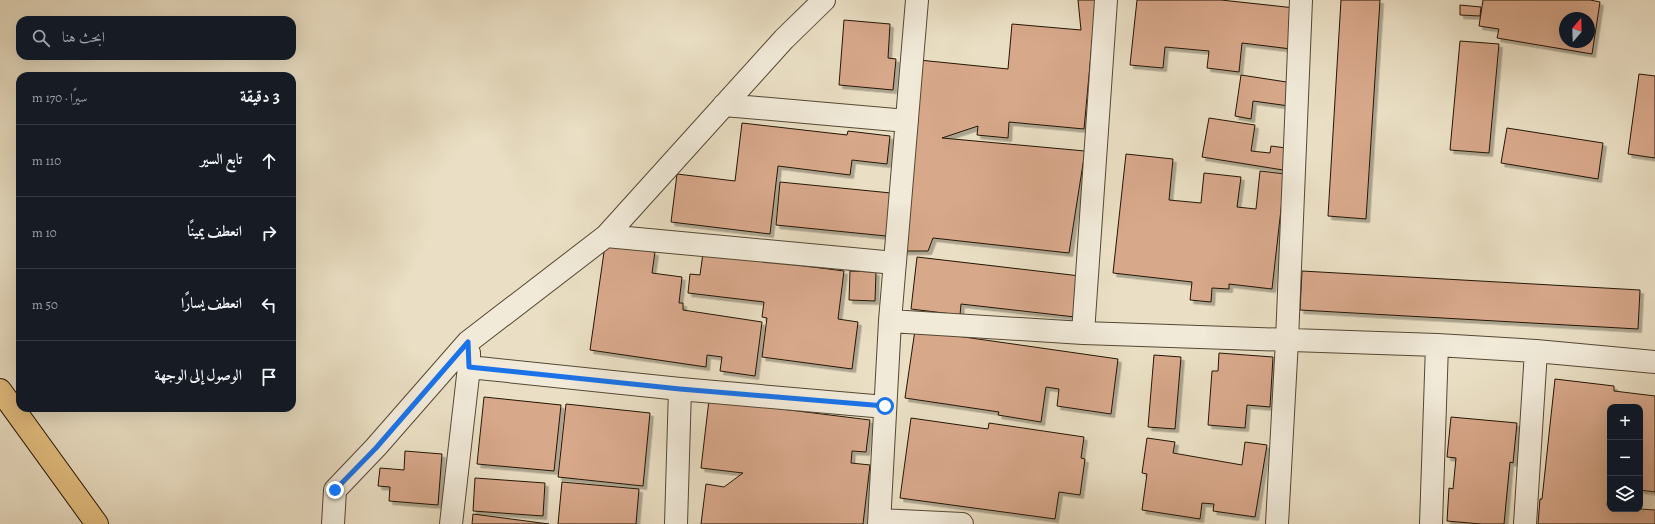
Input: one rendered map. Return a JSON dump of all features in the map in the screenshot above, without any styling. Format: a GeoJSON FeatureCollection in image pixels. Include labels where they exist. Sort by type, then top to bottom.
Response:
{"type":"FeatureCollection","features":[{"type":"Feature","properties":{"kind":"main road"},"geometry":{"type":"LineString","coordinates":[[0,390],[97,524]]}},
{"type":"Feature","properties":{"kind":"street"},"geometry":{"type":"LineString","coordinates":[[333,524],[335,490],[376,448],[468,342],[606,236],[784,39],[824,0]]}},
{"type":"Feature","properties":{"kind":"street"},"geometry":{"type":"LineString","coordinates":[[917,0],[890,321],[879,522],[962,524]]}},
{"type":"Feature","properties":{"kind":"street"},"geometry":{"type":"LineString","coordinates":[[1083,333],[1106,0]]}},
{"type":"Feature","properties":{"kind":"street"},"geometry":{"type":"LineString","coordinates":[[1277,524],[1287,340],[1301,0]]}},
{"type":"Feature","properties":{"kind":"street"},"geometry":{"type":"LineString","coordinates":[[724,106],[907,121]]}},
{"type":"Feature","properties":{"kind":"street"},"geometry":{"type":"LineString","coordinates":[[606,236],[895,263]]}},
{"type":"Feature","properties":{"kind":"street"},"geometry":{"type":"LineString","coordinates":[[890,321],[1083,333],[1438,345],[1536,351],[1655,362]]}},
{"type":"Feature","properties":{"kind":"street"},"geometry":{"type":"LineString","coordinates":[[451,524],[469,367],[468,342]]}},
{"type":"Feature","properties":{"kind":"street"},"geometry":{"type":"LineString","coordinates":[[1431,524],[1438,345]]}},
{"type":"Feature","properties":{"kind":"street"},"geometry":{"type":"LineString","coordinates":[[1525,524],[1536,351]]}},
{"type":"Feature","properties":{"kind":"street"},"geometry":{"type":"LineString","coordinates":[[469,367],[680,389],[885,406]]}},
{"type":"Feature","properties":{"kind":"street"},"geometry":{"type":"LineString","coordinates":[[676,524],[680,389]]}},
{"type":"Feature","properties":{"kind":"building"},"geometry":{"type":"Polygon","coordinates":[[[1078,0],[1096,0],[1084,129],[1009,122],[1008,138],[977,135],[978,126],[942,138],[1085,151],[1069,253],[933,238],[928,251],[901,251],[919,60],[1008,69],[1012,24],[1081,30],[1078,0]]]}},
{"type":"Feature","properties":{"kind":"building"},"geometry":{"type":"Polygon","coordinates":[[[1137,0],[1221,0],[1295,8],[1291,49],[1242,43],[1239,72],[1207,68],[1209,51],[1165,47],[1163,68],[1130,65],[1137,0]]]}},
{"type":"Feature","properties":{"kind":"building"},"geometry":{"type":"Polygon","coordinates":[[[1341,0],[1380,0],[1366,219],[1328,216],[1341,0]]]}},
{"type":"Feature","properties":{"kind":"building"},"geometry":{"type":"Polygon","coordinates":[[[1483,0],[1590,0],[1600,2],[1595,34],[1595,12],[1559,12],[1559,48],[1593,48],[1592,54],[1497,38],[1499,29],[1479,26],[1483,0]]]}},
{"type":"Feature","properties":{"kind":"building"},"geometry":{"type":"Polygon","coordinates":[[[1460,5],[1481,7],[1480,16],[1460,15],[1460,5]]]}},
{"type":"Feature","properties":{"kind":"building"},"geometry":{"type":"Polygon","coordinates":[[[844,20],[890,24],[888,58],[896,59],[893,90],[839,85],[844,20]]]}},
{"type":"Feature","properties":{"kind":"building"},"geometry":{"type":"Polygon","coordinates":[[[1460,41],[1499,44],[1489,153],[1450,150],[1460,41]]]}},
{"type":"Feature","properties":{"kind":"building"},"geometry":{"type":"Polygon","coordinates":[[[1639,74],[1655,76],[1655,158],[1628,154],[1639,74]]]}},
{"type":"Feature","properties":{"kind":"building"},"geometry":{"type":"Polygon","coordinates":[[[1241,75],[1293,83],[1289,106],[1253,101],[1251,119],[1235,116],[1241,75]]]}},
{"type":"Feature","properties":{"kind":"building"},"geometry":{"type":"Polygon","coordinates":[[[1209,118],[1255,125],[1251,151],[1270,153],[1271,146],[1286,148],[1283,170],[1202,157],[1209,118]]]}},
{"type":"Feature","properties":{"kind":"building"},"geometry":{"type":"Polygon","coordinates":[[[742,123],[847,135],[848,131],[890,136],[887,164],[852,160],[850,175],[778,166],[770,234],[671,222],[677,174],[735,181],[742,123]]]}},
{"type":"Feature","properties":{"kind":"building"},"geometry":{"type":"Polygon","coordinates":[[[1507,128],[1603,143],[1598,179],[1501,163],[1507,128]]]}},
{"type":"Feature","properties":{"kind":"building"},"geometry":{"type":"Polygon","coordinates":[[[1126,154],[1173,159],[1169,200],[1201,203],[1204,173],[1241,177],[1237,207],[1256,209],[1260,171],[1285,174],[1272,289],[1229,284],[1229,289],[1212,288],[1211,302],[1190,300],[1192,282],[1113,273],[1126,154]]]}},
{"type":"Feature","properties":{"kind":"building"},"geometry":{"type":"Polygon","coordinates":[[[780,182],[891,193],[886,236],[776,225],[780,182]]]}},
{"type":"Feature","properties":{"kind":"building"},"geometry":{"type":"Polygon","coordinates":[[[605,245],[655,252],[652,273],[682,277],[679,303],[683,303],[683,310],[762,322],[755,376],[720,371],[722,357],[707,355],[706,367],[590,350],[605,245]]]}},
{"type":"Feature","properties":{"kind":"building"},"geometry":{"type":"Polygon","coordinates":[[[703,253],[844,271],[838,319],[858,322],[852,369],[762,357],[767,318],[762,317],[764,302],[688,293],[690,274],[700,275],[703,253]]]}},
{"type":"Feature","properties":{"kind":"building"},"geometry":{"type":"Polygon","coordinates":[[[917,257],[1080,276],[1075,317],[961,304],[960,315],[911,309],[917,257]]]}},
{"type":"Feature","properties":{"kind":"building"},"geometry":{"type":"Polygon","coordinates":[[[850,271],[876,272],[875,301],[849,300],[850,271]]]}},
{"type":"Feature","properties":{"kind":"building"},"geometry":{"type":"Polygon","coordinates":[[[1302,271],[1640,290],[1638,329],[1300,310],[1302,271]]]}},
{"type":"Feature","properties":{"kind":"building"},"geometry":{"type":"Polygon","coordinates":[[[915,330],[1118,359],[1111,414],[1057,406],[1059,389],[1046,387],[1041,422],[998,415],[999,412],[905,398],[915,330]]]}},
{"type":"Feature","properties":{"kind":"building"},"geometry":{"type":"Polygon","coordinates":[[[1219,353],[1273,357],[1270,407],[1247,405],[1245,428],[1208,425],[1212,371],[1218,371],[1219,353]]]}},
{"type":"Feature","properties":{"kind":"building"},"geometry":{"type":"Polygon","coordinates":[[[1154,355],[1181,357],[1175,429],[1148,427],[1154,355]]]}},
{"type":"Feature","properties":{"kind":"building"},"geometry":{"type":"Polygon","coordinates":[[[1555,379],[1614,386],[1614,391],[1655,396],[1655,492],[1643,490],[1643,404],[1607,404],[1607,512],[1643,512],[1643,509],[1655,510],[1655,524],[1538,524],[1540,499],[1542,499],[1555,379]]]}},
{"type":"Feature","properties":{"kind":"building"},"geometry":{"type":"Polygon","coordinates":[[[484,397],[561,405],[554,471],[477,464],[484,397]]]}},
{"type":"Feature","properties":{"kind":"building"},"geometry":{"type":"Polygon","coordinates":[[[709,400],[870,420],[866,452],[852,451],[851,463],[870,465],[863,524],[701,524],[706,484],[724,487],[743,473],[701,468],[709,400]]]}},
{"type":"Feature","properties":{"kind":"building"},"geometry":{"type":"Polygon","coordinates":[[[566,404],[650,413],[643,486],[558,477],[566,404]]]}},
{"type":"Feature","properties":{"kind":"building"},"geometry":{"type":"Polygon","coordinates":[[[1451,417],[1517,423],[1513,463],[1510,462],[1504,524],[1481,524],[1447,521],[1449,488],[1453,489],[1456,458],[1447,457],[1451,417]]]}},
{"type":"Feature","properties":{"kind":"building"},"geometry":{"type":"Polygon","coordinates":[[[911,418],[988,429],[989,423],[1084,437],[1081,458],[1085,459],[1080,495],[1059,492],[1055,519],[900,498],[911,418]]]}},
{"type":"Feature","properties":{"kind":"building"},"geometry":{"type":"Polygon","coordinates":[[[1147,438],[1175,442],[1173,453],[1242,465],[1245,442],[1267,445],[1255,517],[1213,511],[1214,504],[1202,503],[1200,519],[1142,510],[1147,474],[1142,473],[1147,438]]]}},
{"type":"Feature","properties":{"kind":"building"},"geometry":{"type":"Polygon","coordinates":[[[405,451],[442,454],[438,505],[389,501],[390,487],[378,486],[380,468],[404,470],[405,451]]]}},
{"type":"Feature","properties":{"kind":"building"},"geometry":{"type":"Polygon","coordinates":[[[475,478],[545,483],[543,516],[473,511],[475,478]]]}},
{"type":"Feature","properties":{"kind":"building"},"geometry":{"type":"Polygon","coordinates":[[[562,482],[639,489],[636,524],[558,524],[562,482]]]}},
{"type":"Feature","properties":{"kind":"building"},"geometry":{"type":"Polygon","coordinates":[[[473,514],[549,524],[472,524],[473,514]]]}},
{"type":"Feature","properties":{"kind":"route"},"geometry":{"type":"LineString","coordinates":[[335,490],[376,448],[468,342],[469,367],[680,389],[885,406]]}}]}
